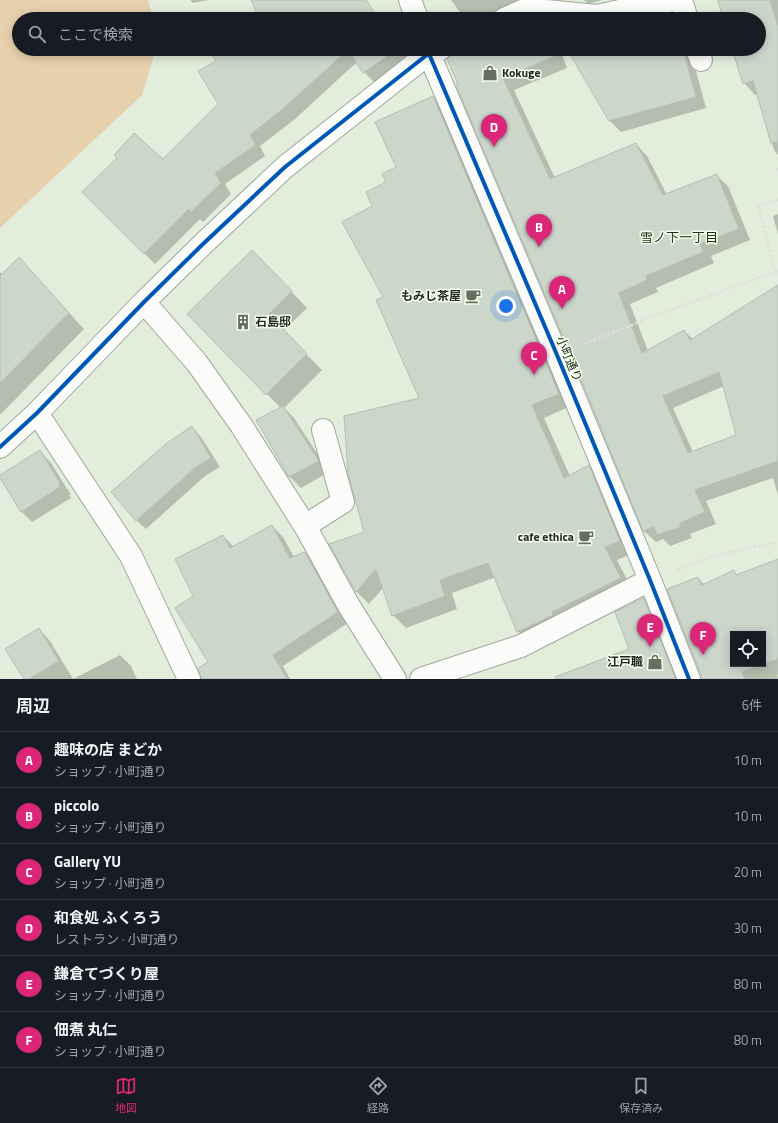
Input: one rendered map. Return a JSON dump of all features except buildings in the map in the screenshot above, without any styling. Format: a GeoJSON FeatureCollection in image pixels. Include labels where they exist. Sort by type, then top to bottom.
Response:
{"type":"FeatureCollection","features":[{"type":"Feature","properties":{"kind":"street"},"geometry":{"type":"LineString","coordinates":[[410,0],[414,12]]}},
{"type":"Feature","properties":{"kind":"street"},"geometry":{"type":"LineString","coordinates":[[616,12],[674,0]]}},
{"type":"Feature","properties":{"kind":"street"},"geometry":{"type":"LineString","coordinates":[[681,0],[685,12]]}},
{"type":"Feature","properties":{"kind":"street"},"geometry":{"type":"LineString","coordinates":[[520,12],[527,9],[557,12]]}},
{"type":"Feature","properties":{"kind":"street"},"geometry":{"type":"LineString","coordinates":[[0,447],[37,413],[144,302],[203,244],[285,167],[426,56]]}},
{"type":"Feature","properties":{"kind":"street","name":"小町通り"},"geometry":{"type":"LineString","coordinates":[[434,56],[650,580],[689,679]]}},
{"type":"Feature","properties":{"kind":"street"},"geometry":{"type":"LineString","coordinates":[[144,302],[197,362],[241,425],[305,526],[349,606],[395,679]]}},
{"type":"Feature","properties":{"kind":"street"},"geometry":{"type":"LineString","coordinates":[[37,413],[131,556],[190,679]]}},
{"type":"Feature","properties":{"kind":"street"},"geometry":{"type":"LineString","coordinates":[[305,526],[343,502],[323,430]]}},
{"type":"Feature","properties":{"kind":"street"},"geometry":{"type":"LineString","coordinates":[[421,679],[521,646],[650,580]]}},
{"type":"Feature","properties":{"kind":"path"},"geometry":{"type":"LineString","coordinates":[[557,355],[776,272],[759,208],[778,200]]}},
{"type":"Feature","properties":{"kind":"path"},"geometry":{"type":"LineString","coordinates":[[650,580],[712,556],[778,542]]}},
{"type":"Feature","properties":{"kind":"shaded area"},"geometry":{"type":"Polygon","coordinates":[[[0,0],[148,0],[151,12],[12,12],[12,56],[154,56],[142,95],[0,228],[0,0]]]}},
{"type":"Feature","properties":{"kind":"cycle path"},"geometry":{"type":"LineString","coordinates":[[0,447],[37,413],[144,302],[203,244],[285,167],[425,56]]}},
{"type":"Feature","properties":{"kind":"cycle path"},"geometry":{"type":"LineString","coordinates":[[430,56],[557,355],[650,580],[689,679]]}},
{"type":"Feature","properties":{"kind":"place","name":"Kokuge"},"geometry":{"type":"Point","coordinates":[490,73]}},
{"type":"Feature","properties":{"kind":"place","name":"和食処 ふくろう"},"geometry":{"type":"Point","coordinates":[494,147]}},
{"type":"Feature","properties":{"kind":"place","name":"piccolo"},"geometry":{"type":"Point","coordinates":[539,247]}},
{"type":"Feature","properties":{"kind":"place","name":"もみじ茶屋"},"geometry":{"type":"Point","coordinates":[473,296]}},
{"type":"Feature","properties":{"kind":"place","name":"趣味の店 まどか"},"geometry":{"type":"Point","coordinates":[562,309]}},
{"type":"Feature","properties":{"kind":"place","name":"石島邸"},"geometry":{"type":"Point","coordinates":[243,322]}},
{"type":"Feature","properties":{"kind":"place","name":"Gallery YU"},"geometry":{"type":"Point","coordinates":[534,375]}},
{"type":"Feature","properties":{"kind":"place","name":"cafe ethica"},"geometry":{"type":"Point","coordinates":[586,537]}},
{"type":"Feature","properties":{"kind":"place","name":"鎌倉てづくり屋"},"geometry":{"type":"Point","coordinates":[650,647]}},
{"type":"Feature","properties":{"kind":"place","name":"佃煮 丸仁"},"geometry":{"type":"Point","coordinates":[703,655]}},
{"type":"Feature","properties":{"kind":"place","name":"江戸職"},"geometry":{"type":"Point","coordinates":[655,662]}},
{"type":"Feature","properties":{"kind":"district","name":"雪ノ下一丁目"},"geometry":{"type":"Point","coordinates":[679,237]}}]}
